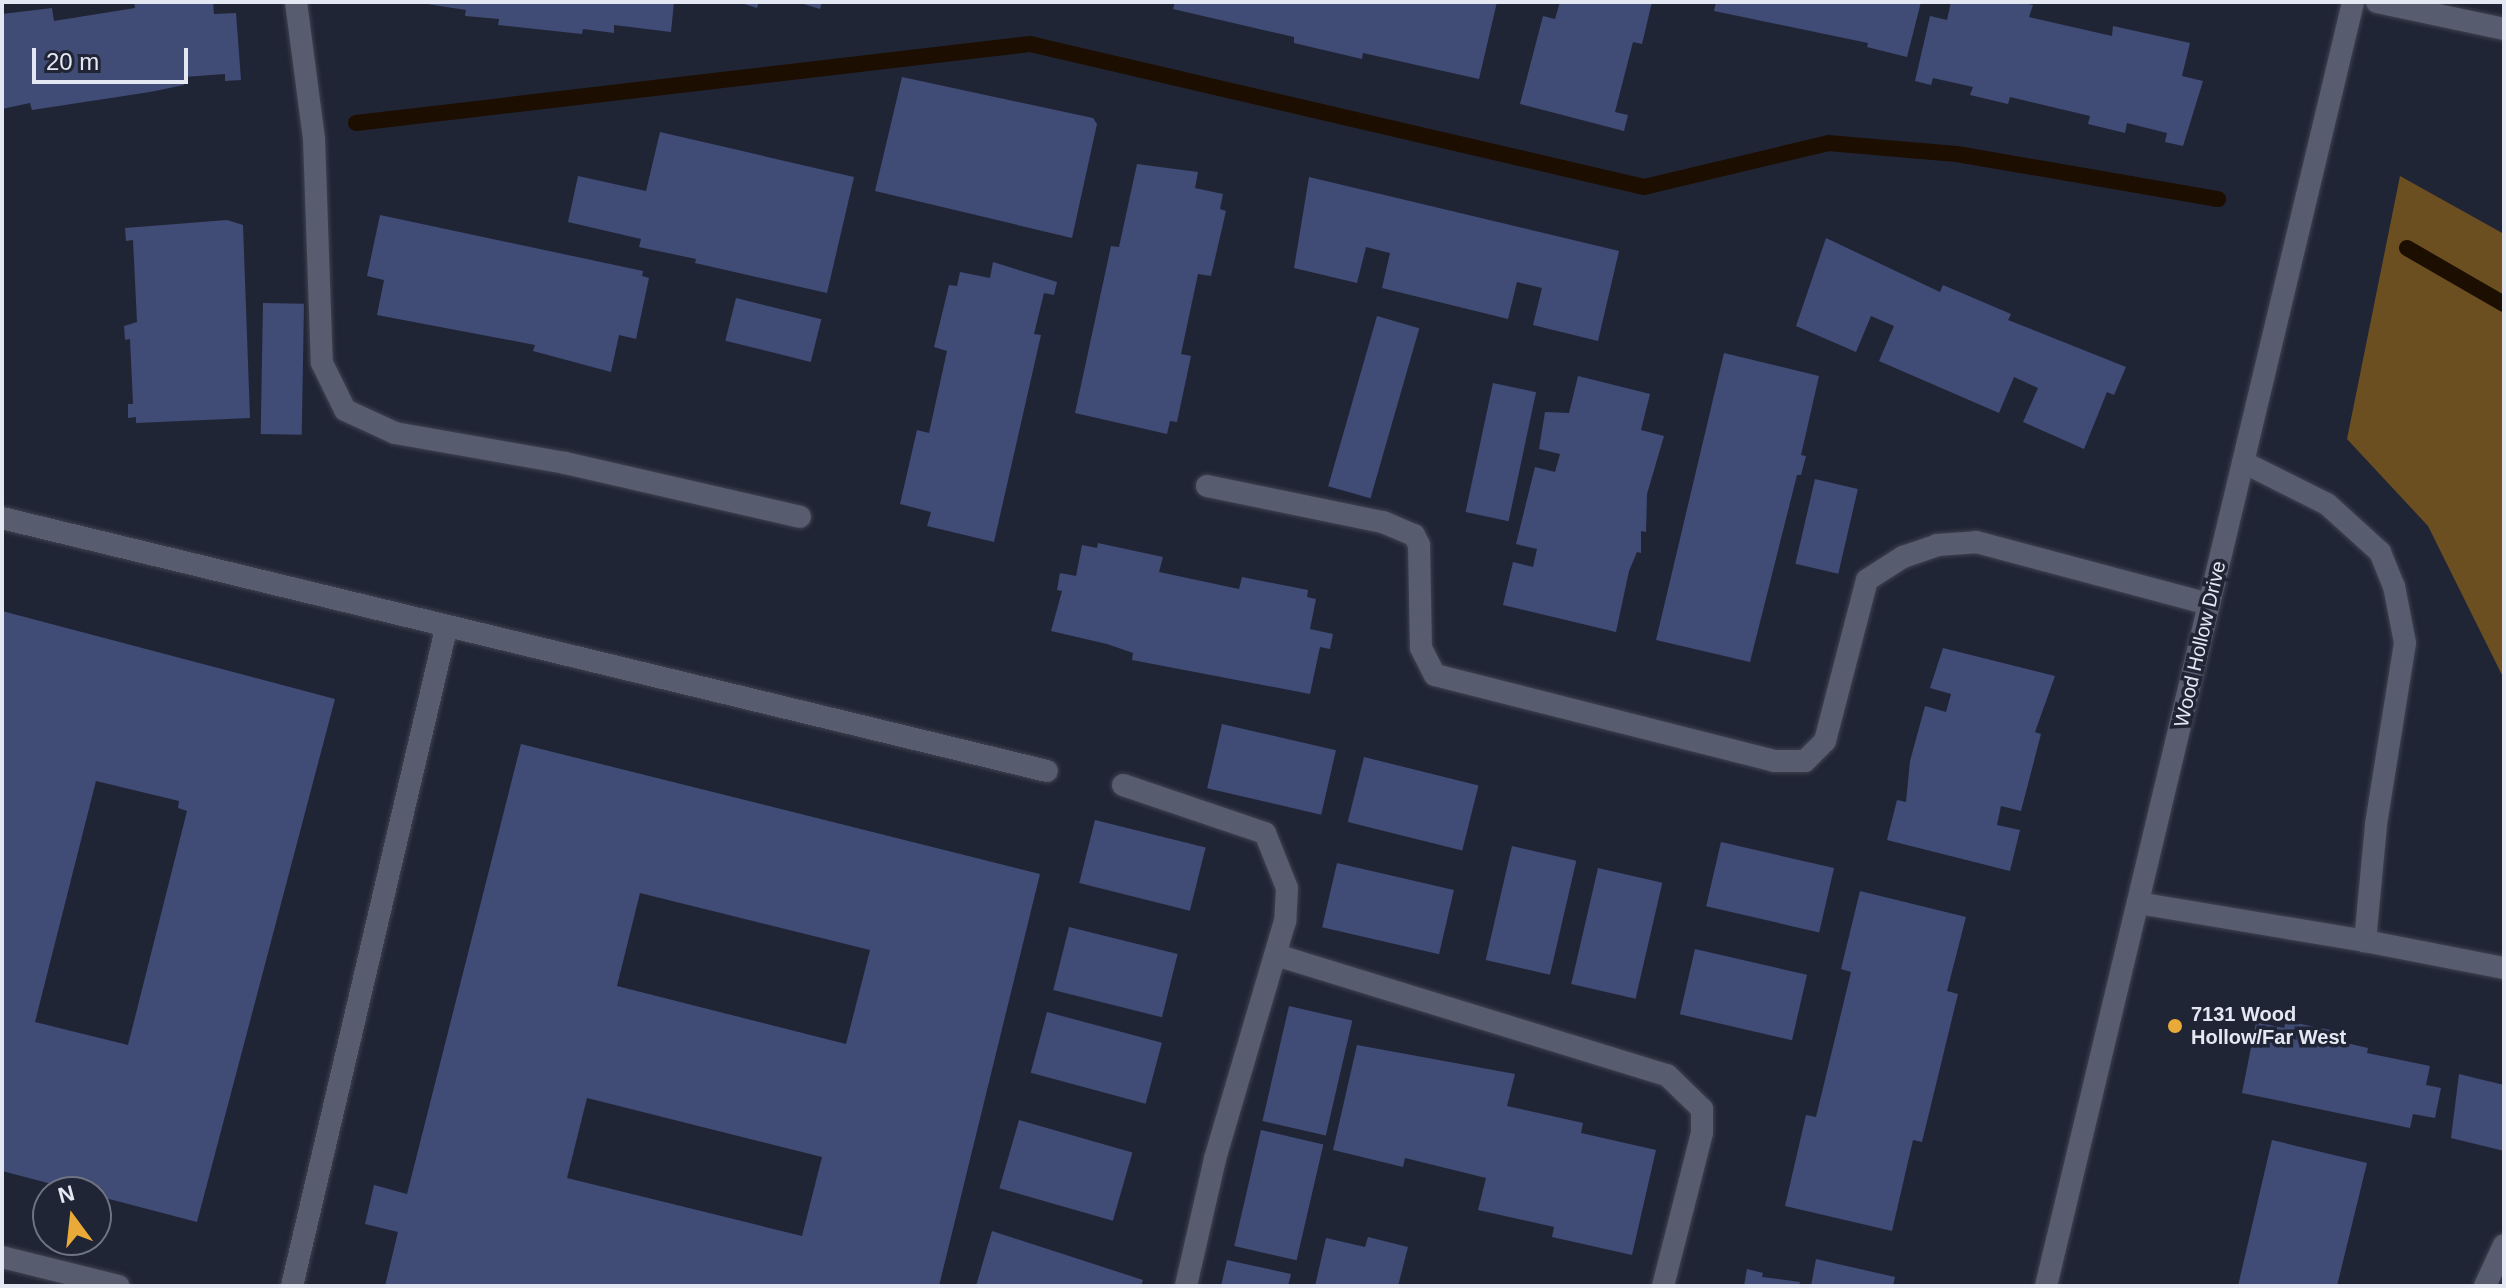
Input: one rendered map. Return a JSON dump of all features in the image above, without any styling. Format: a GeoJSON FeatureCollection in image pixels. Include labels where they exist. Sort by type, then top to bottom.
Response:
{"type":"FeatureCollection","features":[{"type":"Feature","properties":{"kind":"street"},"geometry":{"type":"LineString","coordinates":[[296,2],[314,139],[322,363],[345,410],[395,433],[565,463],[800,517]]}},
{"type":"Feature","properties":{"kind":"street","name":"Wood Hollow Drive"},"geometry":{"type":"LineString","coordinates":[[2046,1286],[2353,2]]}},
{"type":"Feature","properties":{"kind":"street"},"geometry":{"type":"LineString","coordinates":[[2377,2],[2504,29]]}},
{"type":"Feature","properties":{"kind":"street"},"geometry":{"type":"LineString","coordinates":[[2243,462],[2327,504],[2380,552],[2394,586],[2405,643],[2376,825],[2365,941]]}},
{"type":"Feature","properties":{"kind":"street"},"geometry":{"type":"LineString","coordinates":[[1207,486],[1383,522],[1414,535],[1422,588],[1421,648],[1435,675],[1774,761],[1805,761],[1825,741],[1867,580],[1903,557],[1937,545],[1976,542],[2209,604]]}},
{"type":"Feature","properties":{"kind":"street"},"geometry":{"type":"LineString","coordinates":[[2,518],[446,629],[1047,771]]}},
{"type":"Feature","properties":{"kind":"street"},"geometry":{"type":"LineString","coordinates":[[292,1286],[446,629]]}},
{"type":"Feature","properties":{"kind":"street"},"geometry":{"type":"LineString","coordinates":[[1123,785],[1265,833],[1287,888],[1276,955],[1215,1159],[1186,1286]]}},
{"type":"Feature","properties":{"kind":"street"},"geometry":{"type":"LineString","coordinates":[[2138,903],[2504,968]]}},
{"type":"Feature","properties":{"kind":"street"},"geometry":{"type":"LineString","coordinates":[[1276,955],[1667,1075],[1702,1109],[1702,1133],[1663,1286]]}},
{"type":"Feature","properties":{"kind":"street"},"geometry":{"type":"LineString","coordinates":[[2485,1286],[2504,1245]]}},
{"type":"Feature","properties":{"kind":"street"},"geometry":{"type":"LineString","coordinates":[[2,1257],[118,1286]]}},
{"type":"Feature","properties":{"kind":"shaded area"},"geometry":{"type":"Polygon","coordinates":[[[2400,176],[2504,234],[2504,679],[2428,526],[2347,439],[2400,176]]]}},
{"type":"Feature","properties":{"kind":"building"},"geometry":{"type":"Polygon","coordinates":[[[134,2],[213,2],[214,14],[236,13],[241,80],[225,81],[225,74],[184,77],[184,85],[150,92],[32,110],[30,103],[2,109],[2,14],[52,8],[54,21],[135,8],[134,2]]]}},
{"type":"Feature","properties":{"kind":"building"},"geometry":{"type":"Polygon","coordinates":[[[414,2],[674,2],[671,32],[614,25],[614,33],[583,29],[582,34],[498,25],[499,19],[465,16],[466,10],[414,2]]]}},
{"type":"Feature","properties":{"kind":"building"},"geometry":{"type":"Polygon","coordinates":[[[738,2],[759,2],[757,8],[738,2]]]}},
{"type":"Feature","properties":{"kind":"building"},"geometry":{"type":"Polygon","coordinates":[[[797,2],[822,2],[820,9],[797,2]]]}},
{"type":"Feature","properties":{"kind":"building"},"geometry":{"type":"Polygon","coordinates":[[[1175,2],[1497,2],[1479,79],[1363,53],[1362,59],[1294,43],[1294,37],[1173,9],[1175,2]]]}},
{"type":"Feature","properties":{"kind":"building"},"geometry":{"type":"Polygon","coordinates":[[[1560,2],[1652,2],[1642,44],[1633,42],[1615,112],[1628,115],[1624,131],[1520,104],[1543,16],[1555,19],[1560,2]]]}},
{"type":"Feature","properties":{"kind":"building"},"geometry":{"type":"Polygon","coordinates":[[[1716,2],[1921,2],[1907,57],[1867,47],[1868,43],[1714,11],[1716,2]]]}},
{"type":"Feature","properties":{"kind":"building"},"geometry":{"type":"Polygon","coordinates":[[[1951,2],[2019,2],[2033,5],[2029,17],[2112,36],[2113,26],[2190,43],[2182,76],[2203,81],[2183,146],[2165,142],[2167,133],[2127,123],[2125,133],[2088,124],[2090,116],[2010,97],[2008,104],[1970,95],[1973,87],[1933,78],[1931,85],[1915,81],[1930,16],[1947,20],[1951,2]]]}},
{"type":"Feature","properties":{"kind":"building"},"geometry":{"type":"Polygon","coordinates":[[[902,77],[1093,118],[1097,124],[1072,238],[875,191],[902,77]]]}},
{"type":"Feature","properties":{"kind":"building"},"geometry":{"type":"Polygon","coordinates":[[[660,132],[854,177],[827,293],[695,263],[696,259],[639,247],[641,239],[568,222],[578,176],[646,191],[660,132]]]}},
{"type":"Feature","properties":{"kind":"building"},"geometry":{"type":"Polygon","coordinates":[[[1137,164],[1198,172],[1195,188],[1223,194],[1220,209],[1226,211],[1211,276],[1198,274],[1181,354],[1191,356],[1177,422],[1170,421],[1167,434],[1075,413],[1111,246],[1119,247],[1137,164]]]}},
{"type":"Feature","properties":{"kind":"building"},"geometry":{"type":"Polygon","coordinates":[[[1309,177],[1619,251],[1598,341],[1533,325],[1542,288],[1517,282],[1508,319],[1382,288],[1390,253],[1366,247],[1357,283],[1294,268],[1309,177]]]}},
{"type":"Feature","properties":{"kind":"building"},"geometry":{"type":"Polygon","coordinates":[[[380,215],[643,271],[642,276],[649,278],[636,339],[619,335],[611,372],[533,351],[535,345],[377,315],[384,280],[367,276],[380,215]]]}},
{"type":"Feature","properties":{"kind":"building"},"geometry":{"type":"Polygon","coordinates":[[[227,220],[243,225],[250,418],[136,423],[136,417],[128,418],[128,404],[133,404],[130,339],[125,340],[124,326],[137,322],[133,240],[126,241],[125,228],[227,220]]]}},
{"type":"Feature","properties":{"kind":"building"},"geometry":{"type":"Polygon","coordinates":[[[1826,238],[1940,292],[1943,285],[2011,314],[2008,320],[2126,367],[2114,395],[2107,392],[2084,449],[2023,422],[2038,388],[2014,377],[1999,413],[1879,361],[1894,326],[1871,316],[1856,352],[1796,326],[1826,238]]]}},
{"type":"Feature","properties":{"kind":"building"},"geometry":{"type":"Polygon","coordinates":[[[993,262],[1057,282],[1054,295],[1044,293],[1034,334],[1041,335],[994,542],[927,526],[931,512],[900,504],[917,430],[929,433],[947,351],[934,347],[949,285],[957,286],[960,272],[990,278],[993,262]]]}},
{"type":"Feature","properties":{"kind":"building"},"geometry":{"type":"Polygon","coordinates":[[[736,298],[821,319],[811,362],[725,341],[736,298]]]}},
{"type":"Feature","properties":{"kind":"building"},"geometry":{"type":"Polygon","coordinates":[[[263,303],[304,304],[302,435],[261,434],[263,303]]]}},
{"type":"Feature","properties":{"kind":"building"},"geometry":{"type":"Polygon","coordinates":[[[1377,316],[1419,328],[1371,498],[1328,486],[1377,316]]]}},
{"type":"Feature","properties":{"kind":"building"},"geometry":{"type":"Polygon","coordinates":[[[1724,353],[1819,376],[1801,455],[1806,456],[1801,475],[1797,475],[1750,662],[1656,640],[1724,353]]]}},
{"type":"Feature","properties":{"kind":"building"},"geometry":{"type":"Polygon","coordinates":[[[1578,376],[1650,394],[1641,430],[1664,436],[1647,494],[1646,532],[1641,531],[1641,553],[1637,552],[1629,571],[1616,632],[1503,605],[1513,562],[1533,567],[1537,549],[1516,544],[1535,467],[1555,472],[1560,454],[1539,449],[1545,412],[1569,413],[1578,376]]]}},
{"type":"Feature","properties":{"kind":"building"},"geometry":{"type":"Polygon","coordinates":[[[1493,383],[1536,392],[1509,521],[1466,512],[1493,383]]]}},
{"type":"Feature","properties":{"kind":"building"},"geometry":{"type":"Polygon","coordinates":[[[1815,479],[1858,489],[1838,574],[1795,564],[1815,479]]]}},
{"type":"Feature","properties":{"kind":"building"},"geometry":{"type":"Polygon","coordinates":[[[1098,543],[1163,557],[1159,572],[1239,589],[1242,577],[1308,590],[1307,597],[1316,599],[1310,629],[1333,634],[1330,649],[1320,647],[1310,694],[1132,660],[1133,653],[1051,631],[1062,591],[1057,590],[1060,573],[1076,576],[1082,545],[1097,548],[1098,543]]]}},
{"type":"Feature","properties":{"kind":"building"},"geometry":{"type":"Polygon","coordinates":[[[2,611],[335,699],[197,1222],[112,1200],[112,1176],[32,1176],[32,1179],[2,1171],[2,611]],[[96,781],[35,1022],[128,1045],[187,811],[178,808],[179,801],[96,781]]]}},
{"type":"Feature","properties":{"kind":"building"},"geometry":{"type":"Polygon","coordinates":[[[1943,648],[2055,676],[2035,732],[2041,734],[2021,811],[2001,806],[1997,825],[2020,830],[2010,871],[1887,840],[1897,800],[1906,802],[1910,761],[1925,706],[1946,712],[1951,694],[1930,688],[1943,648]]]}},
{"type":"Feature","properties":{"kind":"building"},"geometry":{"type":"Polygon","coordinates":[[[1222,724],[1336,750],[1321,815],[1207,788],[1222,724]]]}},
{"type":"Feature","properties":{"kind":"building"},"geometry":{"type":"Polygon","coordinates":[[[521,744],[1040,874],[939,1286],[385,1286],[398,1232],[365,1224],[374,1185],[407,1194],[521,744]],[[640,893],[617,986],[846,1044],[870,950],[640,893]],[[587,1098],[567,1178],[802,1236],[822,1157],[587,1098]]]}},
{"type":"Feature","properties":{"kind":"building"},"geometry":{"type":"Polygon","coordinates":[[[1364,757],[1478,786],[1462,851],[1348,822],[1364,757]]]}},
{"type":"Feature","properties":{"kind":"building"},"geometry":{"type":"Polygon","coordinates":[[[1095,820],[1206,848],[1190,911],[1079,883],[1095,820]]]}},
{"type":"Feature","properties":{"kind":"building"},"geometry":{"type":"Polygon","coordinates":[[[1721,842],[1834,868],[1819,932],[1706,906],[1721,842]]]}},
{"type":"Feature","properties":{"kind":"building"},"geometry":{"type":"Polygon","coordinates":[[[1512,846],[1576,861],[1550,975],[1486,960],[1512,846]]]}},
{"type":"Feature","properties":{"kind":"building"},"geometry":{"type":"Polygon","coordinates":[[[1337,863],[1454,890],[1439,954],[1322,927],[1337,863]]]}},
{"type":"Feature","properties":{"kind":"building"},"geometry":{"type":"Polygon","coordinates":[[[1598,868],[1662,883],[1636,999],[1571,984],[1598,868]]]}},
{"type":"Feature","properties":{"kind":"building"},"geometry":{"type":"Polygon","coordinates":[[[1860,891],[1966,917],[1947,991],[1958,994],[1922,1142],[1913,1140],[1892,1231],[1785,1206],[1806,1115],[1816,1117],[1851,972],[1841,969],[1860,891]]]}},
{"type":"Feature","properties":{"kind":"building"},"geometry":{"type":"Polygon","coordinates":[[[1069,927],[1178,954],[1162,1017],[1053,990],[1069,927]]]}},
{"type":"Feature","properties":{"kind":"building"},"geometry":{"type":"Polygon","coordinates":[[[1695,949],[1807,975],[1792,1040],[1680,1014],[1695,949]]]}},
{"type":"Feature","properties":{"kind":"building"},"geometry":{"type":"Polygon","coordinates":[[[1289,1006],[1352,1021],[1326,1136],[1262,1121],[1289,1006]]]}},
{"type":"Feature","properties":{"kind":"building"},"geometry":{"type":"Polygon","coordinates":[[[1047,1012],[1162,1043],[1146,1104],[1031,1073],[1047,1012]]]}},
{"type":"Feature","properties":{"kind":"building"},"geometry":{"type":"Polygon","coordinates":[[[2286,1021],[2345,1033],[2342,1042],[2368,1048],[2367,1053],[2430,1066],[2426,1085],[2441,1088],[2435,1118],[2413,1114],[2410,1128],[2242,1093],[2256,1022],[2284,1028],[2286,1021]]]}},
{"type":"Feature","properties":{"kind":"building"},"geometry":{"type":"Polygon","coordinates":[[[1357,1045],[1515,1074],[1507,1106],[1583,1123],[1581,1133],[1656,1150],[1632,1255],[1552,1237],[1554,1227],[1478,1210],[1486,1178],[1405,1158],[1403,1167],[1333,1150],[1357,1045]]]}},
{"type":"Feature","properties":{"kind":"building"},"geometry":{"type":"Polygon","coordinates":[[[2459,1074],[2504,1085],[2504,1151],[2451,1138],[2459,1074]]]}},
{"type":"Feature","properties":{"kind":"building"},"geometry":{"type":"Polygon","coordinates":[[[1019,1120],[1132,1153],[1113,1221],[999,1188],[1019,1120]]]}},
{"type":"Feature","properties":{"kind":"building"},"geometry":{"type":"Polygon","coordinates":[[[1261,1130],[1323,1144],[1297,1260],[1234,1246],[1261,1130]]]}},
{"type":"Feature","properties":{"kind":"building"},"geometry":{"type":"Polygon","coordinates":[[[2272,1140],[2367,1163],[2337,1286],[2238,1286],[2272,1140]]]}},
{"type":"Feature","properties":{"kind":"building"},"geometry":{"type":"Polygon","coordinates":[[[992,1231],[1143,1280],[1141,1286],[976,1286],[992,1231]]]}},
{"type":"Feature","properties":{"kind":"building"},"geometry":{"type":"Polygon","coordinates":[[[1368,1237],[1408,1247],[1398,1286],[1315,1286],[1326,1238],[1365,1247],[1368,1237]]]}},
{"type":"Feature","properties":{"kind":"building"},"geometry":{"type":"Polygon","coordinates":[[[1816,1259],[1895,1277],[1893,1286],[1811,1286],[1816,1259]]]}},
{"type":"Feature","properties":{"kind":"building"},"geometry":{"type":"Polygon","coordinates":[[[1227,1260],[1291,1274],[1288,1286],[1221,1286],[1227,1260]]]}},
{"type":"Feature","properties":{"kind":"building"},"geometry":{"type":"Polygon","coordinates":[[[1747,1269],[1763,1273],[1762,1277],[1800,1282],[1799,1286],[1744,1286],[1747,1269]]]}},
{"type":"Feature","properties":{"kind":"waterway"},"geometry":{"type":"LineString","coordinates":[[356,123],[1030,44],[1644,187],[1828,143],[1957,154],[2218,199]]}},
{"type":"Feature","properties":{"kind":"waterway"},"geometry":{"type":"LineString","coordinates":[[2407,248],[2504,304]]}},
{"type":"Feature","properties":{"kind":"place","name":"7131 Wood Hollow/Far West"},"geometry":{"type":"Point","coordinates":[2175,1026]}}]}
